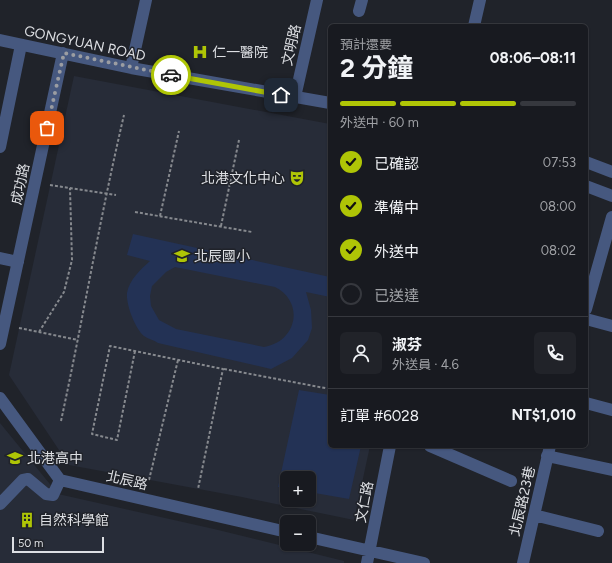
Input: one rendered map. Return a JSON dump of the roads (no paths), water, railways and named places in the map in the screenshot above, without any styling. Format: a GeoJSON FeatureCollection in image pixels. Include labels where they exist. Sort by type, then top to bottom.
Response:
{"type":"FeatureCollection","features":[{"type":"Feature","properties":{"kind":"street"},"geometry":{"type":"LineString","coordinates":[[131,68],[146,0]]}},
{"type":"Feature","properties":{"kind":"street","name":"文明路"},"geometry":{"type":"LineString","coordinates":[[295,97],[317,0]]}},
{"type":"Feature","properties":{"kind":"street"},"geometry":{"type":"LineString","coordinates":[[474,24],[480,0]]}},
{"type":"Feature","properties":{"kind":"street","name":"GONGYUAN ROAD"},"geometry":{"type":"LineString","coordinates":[[0,40],[131,68],[328,103]]}},
{"type":"Feature","properties":{"kind":"street"},"geometry":{"type":"LineString","coordinates":[[0,147],[21,45]]}},
{"type":"Feature","properties":{"kind":"street","name":"成功路"},"geometry":{"type":"LineString","coordinates":[[0,344],[64,53]]}},
{"type":"Feature","properties":{"kind":"street"},"geometry":{"type":"LineString","coordinates":[[588,163],[612,172]]}},
{"type":"Feature","properties":{"kind":"street"},"geometry":{"type":"LineString","coordinates":[[588,187],[612,196]]}},
{"type":"Feature","properties":{"kind":"street"},"geometry":{"type":"LineString","coordinates":[[588,302],[612,218]]}},
{"type":"Feature","properties":{"kind":"street"},"geometry":{"type":"LineString","coordinates":[[0,258],[18,262]]}},
{"type":"Feature","properties":{"kind":"street"},"geometry":{"type":"LineString","coordinates":[[588,320],[612,326]]}},
{"type":"Feature","properties":{"kind":"street"},"geometry":{"type":"LineString","coordinates":[[0,398],[60,480],[53,495],[46,494],[28,479],[23,480],[0,504]]}},
{"type":"Feature","properties":{"kind":"street"},"geometry":{"type":"LineString","coordinates":[[588,404],[612,410]]}},
{"type":"Feature","properties":{"kind":"street","name":"文仁路"},"geometry":{"type":"LineString","coordinates":[[367,563],[390,448]]}},
{"type":"Feature","properties":{"kind":"street"},"geometry":{"type":"LineString","coordinates":[[435,448],[512,481]]}},
{"type":"Feature","properties":{"kind":"street"},"geometry":{"type":"LineString","coordinates":[[549,451],[612,470]]}},
{"type":"Feature","properties":{"kind":"street","name":"北辰路23巷"},"geometry":{"type":"LineString","coordinates":[[523,563],[549,451]]}},
{"type":"Feature","properties":{"kind":"street","name":"北辰路"},"geometry":{"type":"LineString","coordinates":[[60,480],[280,530]]}},
{"type":"Feature","properties":{"kind":"street"},"geometry":{"type":"LineString","coordinates":[[534,515],[598,531]]}},
{"type":"Feature","properties":{"kind":"street"},"geometry":{"type":"LineString","coordinates":[[316,538],[424,563]]}},
{"type":"Feature","properties":{"kind":"place","name":"仁一醫院"},"geometry":{"type":"Point","coordinates":[200,52]}},
{"type":"Feature","properties":{"kind":"place","name":"北港文化中心"},"geometry":{"type":"Point","coordinates":[297,178]}},
{"type":"Feature","properties":{"kind":"place","name":"北辰國小"},"geometry":{"type":"Point","coordinates":[182,256]}},
{"type":"Feature","properties":{"kind":"place","name":"北港高中"},"geometry":{"type":"Point","coordinates":[15,458]}},
{"type":"Feature","properties":{"kind":"place","name":"自然科學館"},"geometry":{"type":"Point","coordinates":[27,520]}}]}
